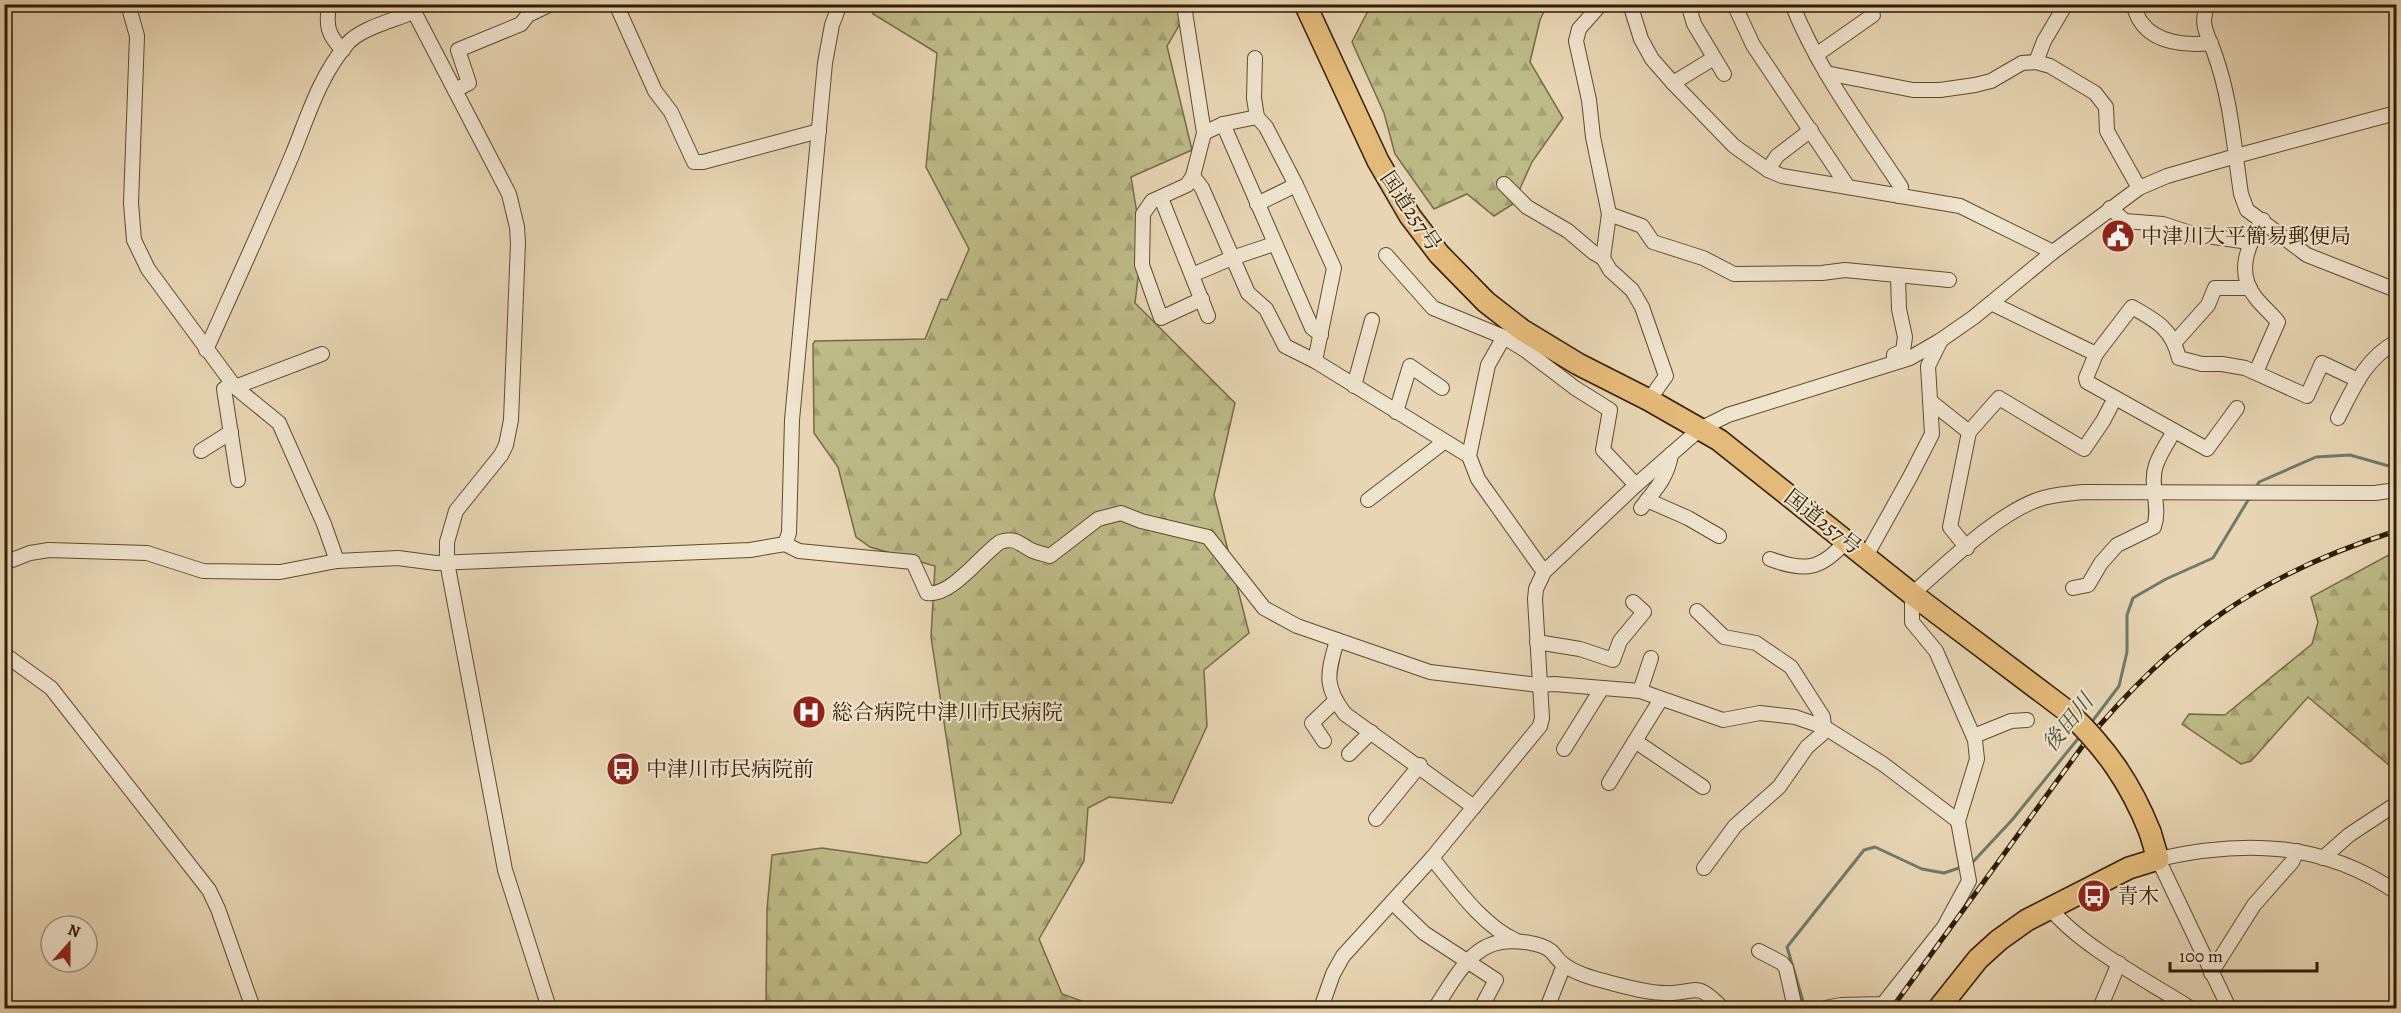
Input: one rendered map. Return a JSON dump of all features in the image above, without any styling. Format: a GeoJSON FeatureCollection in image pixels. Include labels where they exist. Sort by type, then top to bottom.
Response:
{"type":"FeatureCollection","features":[{"type":"Feature","properties":{"kind":"highway","name":"国道257号"},"geometry":{"type":"LineString","coordinates":[[1305,4],[1378,161],[1422,235],[1486,302],[1522,330],[1578,364],[1649,400],[1719,440],[1912,594],[2067,711],[2089,732],[2124,777],[2150,832],[2158,859]]}},
{"type":"Feature","properties":{"kind":"highway"},"geometry":{"type":"LineString","coordinates":[[1939,1008],[1972,966],[1999,940],[2049,908],[2129,868],[2158,859]]}},
{"type":"Feature","properties":{"kind":"street"},"geometry":{"type":"LineString","coordinates":[[128,4],[137,36],[131,203],[134,240],[148,268],[233,385],[279,423],[324,524],[337,561]]}},
{"type":"Feature","properties":{"kind":"street"},"geometry":{"type":"LineString","coordinates":[[329,4],[328,32],[344,50]]}},
{"type":"Feature","properties":{"kind":"street"},"geometry":{"type":"LineString","coordinates":[[455,90],[469,83],[458,50],[521,24],[528,15],[551,4]]}},
{"type":"Feature","properties":{"kind":"street"},"geometry":{"type":"LineString","coordinates":[[616,4],[655,91],[671,112],[694,162],[703,162],[819,131]]}},
{"type":"Feature","properties":{"kind":"street"},"geometry":{"type":"LineString","coordinates":[[785,544],[789,533],[792,420],[825,63],[832,25],[840,4]]}},
{"type":"Feature","properties":{"kind":"street"},"geometry":{"type":"LineString","coordinates":[[1190,4],[1185,12],[1204,133],[1193,176],[1187,185],[1152,201],[1143,214],[1142,265],[1161,318],[1202,299]]}},
{"type":"Feature","properties":{"kind":"street"},"geometry":{"type":"LineString","coordinates":[[1601,4],[1578,29],[1576,41],[1609,214],[1603,258]]}},
{"type":"Feature","properties":{"kind":"street"},"geometry":{"type":"LineString","coordinates":[[1630,4],[1641,39],[1652,59],[1734,146],[1768,170],[1782,176],[1960,206],[2053,252]]}},
{"type":"Feature","properties":{"kind":"street"},"geometry":{"type":"LineString","coordinates":[[1688,4],[1694,24],[1724,74]]}},
{"type":"Feature","properties":{"kind":"street"},"geometry":{"type":"LineString","coordinates":[[1734,4],[1753,45],[1848,187]]}},
{"type":"Feature","properties":{"kind":"street"},"geometry":{"type":"LineString","coordinates":[[1792,4],[1803,32],[1816,55],[1900,187],[1899,196]]}},
{"type":"Feature","properties":{"kind":"street"},"geometry":{"type":"LineString","coordinates":[[2036,62],[2044,41],[2067,4]]}},
{"type":"Feature","properties":{"kind":"street"},"geometry":{"type":"LineString","coordinates":[[2133,4],[2140,22],[2155,36],[2182,43],[2211,43]]}},
{"type":"Feature","properties":{"kind":"street"},"geometry":{"type":"LineString","coordinates":[[2204,6],[2204,27],[2224,80],[2241,194],[2247,210],[2307,255],[2397,290]]}},
{"type":"Feature","properties":{"kind":"street"},"geometry":{"type":"LineString","coordinates":[[206,350],[293,152],[308,110],[330,68],[357,35],[412,8],[509,194],[517,227],[513,405],[508,436],[501,455],[456,511],[447,542],[447,562],[505,870],[549,1008]]}},
{"type":"Feature","properties":{"kind":"street"},"geometry":{"type":"LineString","coordinates":[[1816,55],[1873,15]]}},
{"type":"Feature","properties":{"kind":"street"},"geometry":{"type":"LineString","coordinates":[[1255,58],[1254,98],[1257,117],[1266,127],[1296,185],[1334,268],[1316,361]]}},
{"type":"Feature","properties":{"kind":"street"},"geometry":{"type":"LineString","coordinates":[[1673,83],[1714,58]]}},
{"type":"Feature","properties":{"kind":"street"},"geometry":{"type":"LineString","coordinates":[[1827,73],[1913,90],[1940,90],[1975,86],[1991,81],[2022,63],[2036,62],[2049,66],[2095,93],[2106,107],[2107,131],[2139,188]]}},
{"type":"Feature","properties":{"kind":"street"},"geometry":{"type":"LineString","coordinates":[[1321,1008],[1333,974],[1343,956],[1432,858],[1540,726],[1542,718],[1536,642],[1536,589],[1544,572],[1636,485],[1700,429],[1728,415],[1910,358],[1941,340],[1991,303],[2053,252],[2139,188],[2167,176],[2397,113]]}},
{"type":"Feature","properties":{"kind":"street"},"geometry":{"type":"LineString","coordinates":[[1204,133],[1223,124],[1257,117]]}},
{"type":"Feature","properties":{"kind":"street"},"geometry":{"type":"LineString","coordinates":[[1223,124],[1312,328],[1321,335]]}},
{"type":"Feature","properties":{"kind":"street"},"geometry":{"type":"LineString","coordinates":[[1768,170],[1777,156],[1811,130]]}},
{"type":"Feature","properties":{"kind":"street"},"geometry":{"type":"LineString","coordinates":[[1193,176],[1202,188],[1248,293],[1266,309],[1285,346],[1316,361],[1469,456]]}},
{"type":"Feature","properties":{"kind":"street"},"geometry":{"type":"LineString","coordinates":[[1504,184],[1527,207],[1568,231],[1603,258],[1610,270],[1632,290],[1642,307],[1666,376],[1649,400]]}},
{"type":"Feature","properties":{"kind":"street"},"geometry":{"type":"LineString","coordinates":[[1257,204],[1296,185]]}},
{"type":"Feature","properties":{"kind":"street"},"geometry":{"type":"LineString","coordinates":[[1161,198],[1208,316]]}},
{"type":"Feature","properties":{"kind":"street"},"geometry":{"type":"LineString","coordinates":[[2110,208],[2125,221],[2163,224],[2193,234],[2249,242]]}},
{"type":"Feature","properties":{"kind":"street"},"geometry":{"type":"LineString","coordinates":[[1609,214],[1642,226],[1653,242],[1703,258],[1734,274],[1822,273],[1845,270],[1948,280]]}},
{"type":"Feature","properties":{"kind":"street"},"geometry":{"type":"LineString","coordinates":[[2256,372],[2277,322],[2255,297],[2250,288],[2244,264],[2249,242],[2263,220]]}},
{"type":"Feature","properties":{"kind":"street"},"geometry":{"type":"LineString","coordinates":[[1192,275],[1274,244]]}},
{"type":"Feature","properties":{"kind":"street"},"geometry":{"type":"LineString","coordinates":[[1386,255],[1433,308],[1504,337],[1610,410],[1603,450],[1636,485]]}},
{"type":"Feature","properties":{"kind":"street"},"geometry":{"type":"LineString","coordinates":[[1894,363],[1894,355],[1903,351],[1905,345],[1899,309],[1898,276]]}},
{"type":"Feature","properties":{"kind":"street"},"geometry":{"type":"LineString","coordinates":[[2175,342],[2208,305],[2215,288],[2250,288]]}},
{"type":"Feature","properties":{"kind":"street"},"geometry":{"type":"LineString","coordinates":[[1991,303],[2096,354]]}},
{"type":"Feature","properties":{"kind":"street"},"geometry":{"type":"LineString","coordinates":[[2237,408],[2207,449],[2087,382],[2086,378],[2096,354],[2132,307],[2155,320],[2175,342],[2179,358],[2256,372],[2307,396],[2322,363],[2358,380]]}},
{"type":"Feature","properties":{"kind":"street"},"geometry":{"type":"LineString","coordinates":[[1354,386],[1371,320]]}},
{"type":"Feature","properties":{"kind":"street"},"geometry":{"type":"LineString","coordinates":[[1504,337],[1488,365],[1469,456],[1478,479],[1544,572]]}},
{"type":"Feature","properties":{"kind":"street"},"geometry":{"type":"LineString","coordinates":[[1866,556],[1911,477],[1932,434],[1928,366],[1941,340]]}},
{"type":"Feature","properties":{"kind":"street"},"geometry":{"type":"LineString","coordinates":[[2338,418],[2374,356],[2395,345]]}},
{"type":"Feature","properties":{"kind":"street"},"geometry":{"type":"LineString","coordinates":[[238,480],[224,389],[322,354]]}},
{"type":"Feature","properties":{"kind":"street"},"geometry":{"type":"LineString","coordinates":[[1396,412],[1410,366],[1442,388]]}},
{"type":"Feature","properties":{"kind":"street"},"geometry":{"type":"LineString","coordinates":[[1967,548],[1950,527],[1970,432],[1999,398],[2084,449],[2115,398]]}},
{"type":"Feature","properties":{"kind":"street"},"geometry":{"type":"LineString","coordinates":[[1930,401],[1970,432]]}},
{"type":"Feature","properties":{"kind":"street"},"geometry":{"type":"LineString","coordinates":[[2073,588],[2088,585],[2101,563],[2118,545],[2154,527],[2158,517],[2155,466],[2174,431]]}},
{"type":"Feature","properties":{"kind":"street"},"geometry":{"type":"LineString","coordinates":[[201,452],[231,432]]}},
{"type":"Feature","properties":{"kind":"street"},"geometry":{"type":"LineString","coordinates":[[1368,500],[1444,442]]}},
{"type":"Feature","properties":{"kind":"street"},"geometry":{"type":"LineString","coordinates":[[1671,454],[1666,475],[1644,504],[1689,519],[1719,536]]}},
{"type":"Feature","properties":{"kind":"street"},"geometry":{"type":"LineString","coordinates":[[1825,1008],[1840,1005],[1883,1004],[1944,927],[1969,881],[1958,821],[1977,759],[1974,736],[1936,651],[1911,622],[1912,594],[1998,521],[2038,500],[2056,495],[2083,492],[2375,493],[2397,490]]}},
{"type":"Feature","properties":{"kind":"street"},"geometry":{"type":"LineString","coordinates":[[4,563],[30,553],[49,550],[147,553],[203,571],[280,572],[337,561],[398,558],[436,563],[750,550],[785,544],[799,551],[913,562],[927,593],[935,594],[950,588],[999,542],[1010,539],[1025,545],[1030,550],[1050,556],[1098,519],[1121,513],[1141,521],[1208,537],[1239,573],[1264,608],[1297,626],[1430,672],[1539,686],[1554,684],[1640,691],[1723,720],[1760,713],[1795,717],[1824,727],[1883,764],[1958,821]]}},
{"type":"Feature","properties":{"kind":"street"},"geometry":{"type":"LineString","coordinates":[[1770,559],[1794,568],[1823,563],[1834,555],[1846,541]]}},
{"type":"Feature","properties":{"kind":"street"},"geometry":{"type":"LineString","coordinates":[[1536,642],[1580,649],[1613,660],[1620,641],[1644,612],[1633,602]]}},
{"type":"Feature","properties":{"kind":"street"},"geometry":{"type":"LineString","coordinates":[[1697,611],[1724,638],[1756,643],[1791,667],[1823,717],[1824,727],[1822,734],[1807,747],[1779,787],[1735,826],[1704,868]]}},
{"type":"Feature","properties":{"kind":"street"},"geometry":{"type":"LineString","coordinates":[[1337,640],[1329,669],[1328,683],[1335,701],[1345,714],[1420,765],[1474,807]]}},
{"type":"Feature","properties":{"kind":"street"},"geometry":{"type":"LineString","coordinates":[[4,654],[51,688],[208,890],[218,909],[253,1008]]}},
{"type":"Feature","properties":{"kind":"street"},"geometry":{"type":"LineString","coordinates":[[1640,691],[1651,658]]}},
{"type":"Feature","properties":{"kind":"street"},"geometry":{"type":"LineString","coordinates":[[1564,749],[1602,688]]}},
{"type":"Feature","properties":{"kind":"street"},"geometry":{"type":"LineString","coordinates":[[1609,783],[1661,699]]}},
{"type":"Feature","properties":{"kind":"street"},"geometry":{"type":"LineString","coordinates":[[1324,741],[1312,723],[1335,701]]}},
{"type":"Feature","properties":{"kind":"street"},"geometry":{"type":"LineString","coordinates":[[1974,736],[2011,721],[2027,720]]}},
{"type":"Feature","properties":{"kind":"street"},"geometry":{"type":"LineString","coordinates":[[1349,754],[1371,732]]}},
{"type":"Feature","properties":{"kind":"street"},"geometry":{"type":"LineString","coordinates":[[1635,741],[1702,787]]}},
{"type":"Feature","properties":{"kind":"street"},"geometry":{"type":"LineString","coordinates":[[1376,819],[1420,765]]}},
{"type":"Feature","properties":{"kind":"street"},"geometry":{"type":"LineString","coordinates":[[2323,858],[2349,834],[2397,804]]}},
{"type":"Feature","properties":{"kind":"street"},"geometry":{"type":"LineString","coordinates":[[2229,1008],[2158,859],[2222,847],[2250,846],[2297,852],[2323,858],[2357,871],[2397,892]]}},
{"type":"Feature","properties":{"kind":"street"},"geometry":{"type":"LineString","coordinates":[[2211,972],[2254,905],[2292,862],[2297,852]]}},
{"type":"Feature","properties":{"kind":"street"},"geometry":{"type":"LineString","coordinates":[[1432,858],[1492,925],[1505,936],[1520,942]]}},
{"type":"Feature","properties":{"kind":"street"},"geometry":{"type":"LineString","coordinates":[[1392,902],[1424,933],[1496,980],[1480,1008]]}},
{"type":"Feature","properties":{"kind":"street"},"geometry":{"type":"LineString","coordinates":[[2049,908],[2059,920],[2091,945],[2190,1008]]}},
{"type":"Feature","properties":{"kind":"street"},"geometry":{"type":"LineString","coordinates":[[1435,1008],[1474,954],[1501,942],[1541,945],[1549,949],[1564,965],[1590,977],[1666,994],[1694,989],[1709,994],[1722,1008]]}},
{"type":"Feature","properties":{"kind":"street"},"geometry":{"type":"LineString","coordinates":[[1759,951],[1782,963],[1786,968],[1795,1008]]}},
{"type":"Feature","properties":{"kind":"street"},"geometry":{"type":"LineString","coordinates":[[2100,1008],[2119,963]]}},
{"type":"Feature","properties":{"kind":"street"},"geometry":{"type":"LineString","coordinates":[[1547,1008],[1564,965]]}},
{"type":"Feature","properties":{"kind":"green space"},"geometry":{"type":"Polygon","coordinates":[[[876,5],[1191,5],[1167,46],[1192,150],[1131,177],[1142,244],[1135,303],[1235,403],[1214,495],[1249,633],[1204,670],[1207,726],[1172,803],[1109,797],[1088,808],[1084,861],[1039,939],[1062,994],[1101,1008],[766,1008],[767,909],[772,855],[822,848],[927,863],[961,834],[931,637],[935,566],[870,547],[856,537],[838,467],[814,433],[813,344],[815,341],[925,339],[941,299],[947,300],[969,249],[926,167],[937,53],[873,14],[876,5]]]}},
{"type":"Feature","properties":{"kind":"green space"},"geometry":{"type":"Polygon","coordinates":[[[1371,5],[1547,5],[1540,20],[1530,62],[1563,118],[1532,162],[1513,204],[1494,216],[1467,194],[1434,209],[1395,154],[1384,113],[1352,42],[1371,5]]]}},
{"type":"Feature","properties":{"kind":"green space"},"geometry":{"type":"Polygon","coordinates":[[[2396,551],[2396,771],[2308,697],[2251,761],[2241,764],[2182,724],[2189,714],[2225,715],[2312,644],[2318,622],[2311,597],[2396,551]]]}},
{"type":"Feature","properties":{"kind":"waterway","name":"後田川"},"geometry":{"type":"LineString","coordinates":[[2255,489],[2259,482],[2316,457],[2350,455],[2396,468]]}},
{"type":"Feature","properties":{"kind":"waterway","name":"後田川"},"geometry":{"type":"LineString","coordinates":[[2091,723],[2119,686],[2127,652],[2127,615],[2133,598],[2166,579],[2213,558],[2250,497]]}},
{"type":"Feature","properties":{"kind":"waterway","name":"後田川"},"geometry":{"type":"LineString","coordinates":[[1971,864],[2012,820],[2081,735]]}},
{"type":"Feature","properties":{"kind":"waterway","name":"後田川"},"geometry":{"type":"LineString","coordinates":[[1805,1008],[1787,947],[1864,850],[1875,847],[1922,869],[1944,873],[1962,867]]}},
{"type":"Feature","properties":{"kind":"railway"},"geometry":{"type":"LineString","coordinates":[[1892,1008],[2084,744],[2117,705],[2151,671],[2223,612],[2262,588],[2303,567],[2396,531]]}},
{"type":"Feature","properties":{"kind":"place","name":"中津川大平簡易郵便局"},"geometry":{"type":"Point","coordinates":[2118,236]}},
{"type":"Feature","properties":{"kind":"place","name":"総合病院中津川市民病院"},"geometry":{"type":"Point","coordinates":[809,712]}},
{"type":"Feature","properties":{"kind":"place","name":"中津川市民病院前"},"geometry":{"type":"Point","coordinates":[623,769]}},
{"type":"Feature","properties":{"kind":"place","name":"青木"},"geometry":{"type":"Point","coordinates":[2094,896]}}]}
